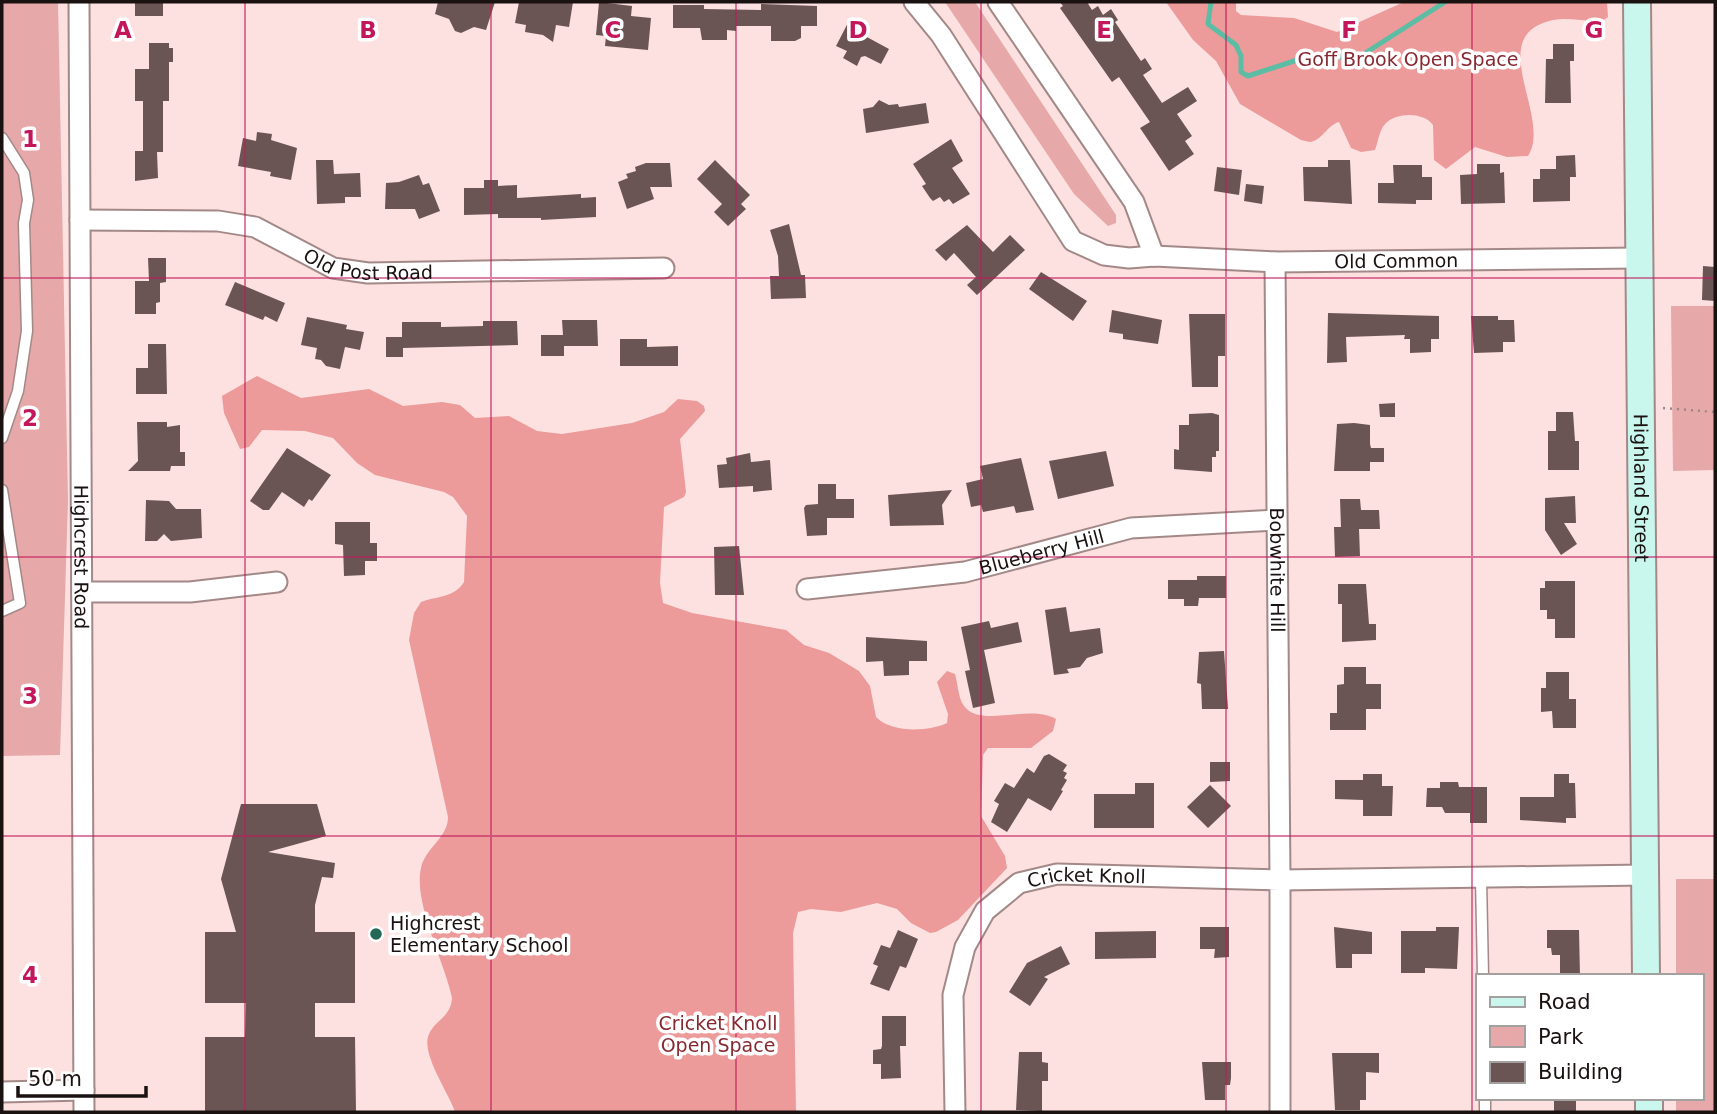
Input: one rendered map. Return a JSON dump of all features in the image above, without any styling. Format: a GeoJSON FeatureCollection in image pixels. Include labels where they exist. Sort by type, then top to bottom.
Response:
{"type":"FeatureCollection","features":[{"type":"Feature","properties":{"kind":"main road","name":"Highland Street"},"geometry":{"type":"LineString","coordinates":[[1637,2],[1646,974]]}},
{"type":"Feature","properties":{"kind":"street","name":"Highcrest Road"},"geometry":{"type":"LineString","coordinates":[[79,2],[84,1112]]}},
{"type":"Feature","properties":{"kind":"street","name":"Old Common"},"geometry":{"type":"LineString","coordinates":[[914,2],[941,35],[1073,241],[1104,255],[1275,262],[1638,258]]}},
{"type":"Feature","properties":{"kind":"street"},"geometry":{"type":"LineString","coordinates":[[998,2],[1134,202],[1154,256]]}},
{"type":"Feature","properties":{"kind":"street","name":"Old Post Road"},"geometry":{"type":"LineString","coordinates":[[80,220],[218,220],[256,227],[333,268],[368,273],[664,268]]}},
{"type":"Feature","properties":{"kind":"street","name":"Bobwhite Hill"},"geometry":{"type":"LineString","coordinates":[[1275,262],[1280,880]]}},
{"type":"Feature","properties":{"kind":"street","name":"Blueberry Hill"},"geometry":{"type":"LineString","coordinates":[[807,589],[965,572],[1131,528],[1276,520]]}},
{"type":"Feature","properties":{"kind":"street"},"geometry":{"type":"LineString","coordinates":[[82,592],[190,592],[277,582]]}},
{"type":"Feature","properties":{"kind":"street","name":"Cricket Knoll"},"geometry":{"type":"LineString","coordinates":[[956,1112],[953,995],[965,947],[985,911],[1019,883],[1057,874],[1280,880],[1644,875]]}},
{"type":"Feature","properties":{"kind":"street"},"geometry":{"type":"LineString","coordinates":[[1280,880],[1280,1112]]}},
{"type":"Feature","properties":{"kind":"street"},"geometry":{"type":"LineString","coordinates":[[2,1092],[84,1090]]}},
{"type":"Feature","properties":{"kind":"lane"},"geometry":{"type":"LineString","coordinates":[[2,138],[24,173],[28,200],[24,223],[27,331],[18,391],[2,438]]}},
{"type":"Feature","properties":{"kind":"lane"},"geometry":{"type":"LineString","coordinates":[[2,490],[20,603],[2,611]]}},
{"type":"Feature","properties":{"kind":"lane"},"geometry":{"type":"LineString","coordinates":[[1481,878],[1483,974]]}},
{"type":"Feature","properties":{"kind":"path"},"geometry":{"type":"LineString","coordinates":[[1641,407],[1715,412]]}},
{"type":"Feature","properties":{"kind":"green space"},"geometry":{"type":"Polygon","coordinates":[[[2,2],[58,2],[68,501],[60,755],[2,756],[2,2]]]}},
{"type":"Feature","properties":{"kind":"green space"},"geometry":{"type":"Polygon","coordinates":[[[945,2],[975,2],[1116,215],[1116,223],[1108,226],[1074,194],[945,2]]]}},
{"type":"Feature","properties":{"kind":"green space","name":"Goff Brook Open Space"},"geometry":{"type":"Polygon","coordinates":[[[1166,2],[1236,2],[1236,11],[1241,15],[1294,18],[1337,32],[1404,2],[1607,2],[1608,17],[1602,21],[1553,20],[1533,29],[1523,42],[1520,59],[1532,120],[1533,140],[1528,156],[1507,157],[1475,147],[1446,169],[1434,160],[1433,125],[1417,116],[1403,115],[1391,119],[1382,129],[1375,150],[1361,152],[1351,148],[1339,122],[1310,142],[1301,140],[1240,104],[1216,61],[1193,40],[1166,2]]]}},
{"type":"Feature","properties":{"kind":"green space"},"geometry":{"type":"Polygon","coordinates":[[[1671,306],[1715,306],[1715,470],[1673,471],[1671,306]]]}},
{"type":"Feature","properties":{"kind":"green space","name":"Cricket Knoll Open Space"},"geometry":{"type":"Polygon","coordinates":[[[257,376],[301,398],[369,389],[403,406],[442,402],[460,405],[475,418],[509,416],[537,431],[562,434],[632,423],[664,412],[678,399],[697,401],[704,406],[705,411],[680,439],[686,492],[684,497],[664,507],[660,583],[663,603],[692,613],[786,630],[804,645],[829,653],[859,671],[870,686],[876,717],[891,726],[920,729],[947,723],[948,714],[937,682],[947,671],[955,674],[962,703],[972,713],[994,716],[1033,713],[1056,719],[1053,731],[1031,748],[988,748],[983,755],[981,816],[1005,856],[1007,868],[958,920],[930,933],[911,923],[897,909],[877,903],[841,912],[811,909],[798,912],[793,933],[796,1112],[455,1112],[428,1052],[429,1034],[449,1010],[452,998],[425,915],[420,882],[423,861],[441,837],[448,817],[409,640],[414,613],[421,602],[450,594],[464,582],[467,516],[453,497],[444,492],[375,475],[357,463],[333,438],[305,431],[262,430],[249,447],[240,449],[224,413],[222,396],[257,376]]]}},
{"type":"Feature","properties":{"kind":"green space"},"geometry":{"type":"Polygon","coordinates":[[[1676,879],[1715,879],[1715,1112],[1676,1112],[1676,1100],[1703,1100],[1703,974],[1676,974],[1676,879]]]}},
{"type":"Feature","properties":{"kind":"building"},"geometry":{"type":"Polygon","coordinates":[[[135,2],[163,2],[163,16],[135,16],[135,2]]]}},
{"type":"Feature","properties":{"kind":"building"},"geometry":{"type":"Polygon","coordinates":[[[438,2],[495,2],[486,30],[474,27],[461,33],[455,31],[449,19],[435,14],[438,2]]]}},
{"type":"Feature","properties":{"kind":"building"},"geometry":{"type":"Polygon","coordinates":[[[519,2],[573,2],[569,27],[556,25],[553,42],[543,35],[525,32],[526,25],[515,23],[519,2]]]}},
{"type":"Feature","properties":{"kind":"building"},"geometry":{"type":"Polygon","coordinates":[[[599,2],[632,6],[631,16],[651,18],[648,50],[605,46],[606,36],[596,35],[599,2]]]}},
{"type":"Feature","properties":{"kind":"building"},"geometry":{"type":"Polygon","coordinates":[[[1060,2],[1087,2],[1092,10],[1098,6],[1103,15],[1111,9],[1118,20],[1115,22],[1141,61],[1145,58],[1152,69],[1143,75],[1162,103],[1188,87],[1197,101],[1177,114],[1192,136],[1185,141],[1194,154],[1169,171],[1140,128],[1150,122],[1119,77],[1112,82],[1060,8],[1063,6],[1060,2]]]}},
{"type":"Feature","properties":{"kind":"building"},"geometry":{"type":"Polygon","coordinates":[[[761,4],[817,6],[817,26],[801,26],[801,38],[795,41],[771,41],[771,26],[736,26],[736,31],[727,30],[727,40],[702,40],[700,28],[673,28],[673,5],[704,5],[704,9],[761,10],[761,4]]]}},
{"type":"Feature","properties":{"kind":"building"},"geometry":{"type":"Polygon","coordinates":[[[850,19],[869,29],[865,36],[889,49],[881,64],[865,56],[861,57],[857,66],[843,58],[847,51],[836,46],[850,19]]]}},
{"type":"Feature","properties":{"kind":"building"},"geometry":{"type":"Polygon","coordinates":[[[149,43],[169,43],[169,48],[173,48],[173,62],[169,62],[169,101],[163,101],[163,152],[157,152],[158,178],[135,181],[135,151],[143,151],[143,101],[135,101],[135,69],[149,69],[149,43]]]}},
{"type":"Feature","properties":{"kind":"building"},"geometry":{"type":"Polygon","coordinates":[[[1553,44],[1574,44],[1574,61],[1570,61],[1571,103],[1545,103],[1546,59],[1553,59],[1553,44]]]}},
{"type":"Feature","properties":{"kind":"building"},"geometry":{"type":"Polygon","coordinates":[[[879,100],[889,105],[898,104],[899,107],[926,103],[929,123],[866,133],[863,109],[873,107],[879,100]]]}},
{"type":"Feature","properties":{"kind":"building"},"geometry":{"type":"Polygon","coordinates":[[[257,132],[272,134],[271,140],[297,148],[291,180],[270,176],[271,172],[238,166],[243,138],[256,141],[257,132]]]}},
{"type":"Feature","properties":{"kind":"building"},"geometry":{"type":"Polygon","coordinates":[[[951,139],[963,161],[952,168],[970,194],[953,204],[949,199],[944,202],[940,197],[933,201],[930,198],[922,186],[926,184],[913,164],[951,139]]]}},
{"type":"Feature","properties":{"kind":"building"},"geometry":{"type":"Polygon","coordinates":[[[1575,155],[1576,177],[1570,177],[1570,201],[1533,202],[1533,179],[1540,179],[1540,169],[1556,169],[1556,156],[1575,155]]]}},
{"type":"Feature","properties":{"kind":"building"},"geometry":{"type":"Polygon","coordinates":[[[316,160],[333,160],[334,174],[360,173],[361,197],[345,197],[345,203],[317,204],[316,160]]]}},
{"type":"Feature","properties":{"kind":"building"},"geometry":{"type":"Polygon","coordinates":[[[715,160],[750,195],[741,204],[746,209],[728,226],[714,212],[722,204],[697,179],[715,160]]]}},
{"type":"Feature","properties":{"kind":"building"},"geometry":{"type":"Polygon","coordinates":[[[1328,160],[1350,160],[1352,204],[1304,201],[1303,167],[1328,167],[1328,160]]]}},
{"type":"Feature","properties":{"kind":"building"},"geometry":{"type":"Polygon","coordinates":[[[646,163],[670,163],[672,187],[650,187],[654,199],[627,209],[618,182],[628,178],[626,174],[636,171],[635,167],[646,163]]]}},
{"type":"Feature","properties":{"kind":"building"},"geometry":{"type":"Polygon","coordinates":[[[1477,164],[1500,164],[1500,173],[1504,172],[1505,203],[1461,204],[1460,175],[1477,174],[1477,164]]]}},
{"type":"Feature","properties":{"kind":"building"},"geometry":{"type":"Polygon","coordinates":[[[1393,165],[1422,165],[1422,177],[1432,177],[1432,200],[1416,200],[1416,204],[1378,203],[1378,183],[1394,183],[1393,165]]]}},
{"type":"Feature","properties":{"kind":"building"},"geometry":{"type":"Polygon","coordinates":[[[1217,167],[1242,170],[1239,195],[1214,191],[1217,167]]]}},
{"type":"Feature","properties":{"kind":"building"},"geometry":{"type":"Polygon","coordinates":[[[419,175],[423,185],[429,183],[440,211],[419,219],[415,209],[385,209],[386,183],[419,175]]]}},
{"type":"Feature","properties":{"kind":"building"},"geometry":{"type":"Polygon","coordinates":[[[484,180],[498,180],[498,186],[517,185],[517,198],[581,194],[581,198],[596,197],[596,217],[541,220],[498,218],[498,214],[464,215],[464,188],[484,188],[484,180]]]}},
{"type":"Feature","properties":{"kind":"building"},"geometry":{"type":"Polygon","coordinates":[[[1246,184],[1264,186],[1262,204],[1244,201],[1246,184]]]}},
{"type":"Feature","properties":{"kind":"building"},"geometry":{"type":"Polygon","coordinates":[[[789,224],[801,275],[805,275],[806,298],[771,299],[770,276],[779,276],[778,256],[770,230],[789,224]]]}},
{"type":"Feature","properties":{"kind":"building"},"geometry":{"type":"Polygon","coordinates":[[[967,225],[993,252],[1010,235],[1025,250],[977,295],[967,285],[976,277],[954,253],[946,261],[935,250],[967,225]]]}},
{"type":"Feature","properties":{"kind":"building"},"geometry":{"type":"Polygon","coordinates":[[[148,258],[166,258],[166,282],[160,283],[160,302],[156,303],[156,314],[135,314],[135,281],[149,281],[148,258]]]}},
{"type":"Feature","properties":{"kind":"building"},"geometry":{"type":"Polygon","coordinates":[[[1703,266],[1715,267],[1715,301],[1702,300],[1703,266]]]}},
{"type":"Feature","properties":{"kind":"building"},"geometry":{"type":"Polygon","coordinates":[[[1041,272],[1087,301],[1073,321],[1029,289],[1041,272]]]}},
{"type":"Feature","properties":{"kind":"building"},"geometry":{"type":"Polygon","coordinates":[[[235,282],[285,303],[277,322],[265,316],[263,320],[225,305],[235,282]]]}},
{"type":"Feature","properties":{"kind":"building"},"geometry":{"type":"Polygon","coordinates":[[[1112,310],[1162,320],[1158,344],[1123,339],[1123,334],[1109,332],[1112,310]]]}},
{"type":"Feature","properties":{"kind":"building"},"geometry":{"type":"Polygon","coordinates":[[[1328,313],[1439,316],[1439,339],[1431,339],[1431,352],[1410,353],[1410,339],[1404,339],[1405,335],[1346,337],[1347,362],[1327,363],[1328,313]]]}},
{"type":"Feature","properties":{"kind":"building"},"geometry":{"type":"Polygon","coordinates":[[[1189,314],[1225,314],[1225,356],[1218,356],[1218,387],[1192,387],[1189,314]]]}},
{"type":"Feature","properties":{"kind":"building"},"geometry":{"type":"Polygon","coordinates":[[[1471,316],[1498,316],[1498,320],[1514,320],[1515,342],[1503,342],[1503,352],[1474,353],[1471,316]]]}},
{"type":"Feature","properties":{"kind":"building"},"geometry":{"type":"Polygon","coordinates":[[[307,317],[347,325],[346,329],[364,332],[360,350],[345,347],[340,369],[326,366],[321,360],[315,359],[317,348],[301,345],[307,317]]]}},
{"type":"Feature","properties":{"kind":"building"},"geometry":{"type":"Polygon","coordinates":[[[562,320],[597,320],[598,346],[564,346],[564,356],[541,356],[541,335],[563,335],[562,320]]]}},
{"type":"Feature","properties":{"kind":"building"},"geometry":{"type":"Polygon","coordinates":[[[483,321],[517,321],[518,345],[403,348],[403,357],[386,357],[386,337],[402,337],[402,322],[441,322],[441,327],[483,326],[483,321]]]}},
{"type":"Feature","properties":{"kind":"building"},"geometry":{"type":"Polygon","coordinates":[[[620,339],[647,339],[647,347],[678,346],[678,366],[620,366],[620,339]]]}},
{"type":"Feature","properties":{"kind":"building"},"geometry":{"type":"Polygon","coordinates":[[[148,344],[166,344],[167,394],[136,394],[136,368],[148,368],[148,344]]]}},
{"type":"Feature","properties":{"kind":"building"},"geometry":{"type":"Polygon","coordinates":[[[1395,403],[1395,417],[1380,417],[1379,404],[1395,403]]]}},
{"type":"Feature","properties":{"kind":"building"},"geometry":{"type":"Polygon","coordinates":[[[1556,412],[1573,412],[1575,441],[1579,441],[1579,470],[1548,470],[1548,431],[1556,431],[1556,412]]]}},
{"type":"Feature","properties":{"kind":"building"},"geometry":{"type":"Polygon","coordinates":[[[1189,414],[1219,415],[1219,451],[1216,451],[1216,457],[1212,457],[1212,472],[1174,469],[1174,449],[1179,450],[1179,425],[1189,425],[1189,414]]]}},
{"type":"Feature","properties":{"kind":"building"},"geometry":{"type":"Polygon","coordinates":[[[137,422],[167,422],[167,427],[180,425],[180,452],[185,452],[185,466],[171,466],[170,471],[128,471],[138,461],[137,422]]]}},
{"type":"Feature","properties":{"kind":"building"},"geometry":{"type":"Polygon","coordinates":[[[1337,424],[1370,425],[1371,448],[1384,448],[1384,462],[1370,462],[1370,471],[1334,471],[1337,424]]]}},
{"type":"Feature","properties":{"kind":"building"},"geometry":{"type":"Polygon","coordinates":[[[287,448],[331,475],[312,501],[309,499],[304,507],[282,492],[269,510],[263,510],[250,501],[287,448]]]}},
{"type":"Feature","properties":{"kind":"building"},"geometry":{"type":"Polygon","coordinates":[[[1106,451],[1114,486],[1058,499],[1049,461],[1106,451]]]}},
{"type":"Feature","properties":{"kind":"building"},"geometry":{"type":"Polygon","coordinates":[[[750,453],[751,462],[770,460],[772,490],[753,492],[753,486],[719,488],[717,465],[727,464],[726,458],[750,453]]]}},
{"type":"Feature","properties":{"kind":"building"},"geometry":{"type":"Polygon","coordinates":[[[1021,458],[1034,510],[1016,513],[1014,506],[983,512],[981,505],[971,507],[966,483],[983,479],[980,466],[1021,458]]]}},
{"type":"Feature","properties":{"kind":"building"},"geometry":{"type":"Polygon","coordinates":[[[818,484],[836,484],[836,499],[854,499],[854,518],[827,518],[827,535],[807,536],[804,508],[806,505],[818,504],[818,484]]]}},
{"type":"Feature","properties":{"kind":"building"},"geometry":{"type":"Polygon","coordinates":[[[952,490],[942,505],[944,525],[890,526],[888,495],[952,490]]]}},
{"type":"Feature","properties":{"kind":"building"},"geometry":{"type":"Polygon","coordinates":[[[1575,496],[1576,523],[1564,523],[1577,544],[1561,555],[1545,530],[1545,498],[1575,496]]]}},
{"type":"Feature","properties":{"kind":"building"},"geometry":{"type":"Polygon","coordinates":[[[1340,499],[1360,499],[1361,510],[1379,510],[1380,529],[1359,529],[1360,556],[1335,557],[1334,527],[1341,527],[1340,499]]]}},
{"type":"Feature","properties":{"kind":"building"},"geometry":{"type":"Polygon","coordinates":[[[146,500],[169,501],[176,509],[201,509],[202,538],[171,541],[164,534],[157,541],[145,541],[146,500]]]}},
{"type":"Feature","properties":{"kind":"building"},"geometry":{"type":"Polygon","coordinates":[[[335,522],[370,522],[370,543],[377,543],[377,561],[365,561],[365,575],[344,576],[343,545],[335,544],[335,522]]]}},
{"type":"Feature","properties":{"kind":"building"},"geometry":{"type":"Polygon","coordinates":[[[739,546],[744,595],[715,595],[714,547],[739,546]]]}},
{"type":"Feature","properties":{"kind":"building"},"geometry":{"type":"Polygon","coordinates":[[[1197,576],[1226,576],[1226,598],[1199,598],[1198,606],[1184,606],[1184,599],[1168,599],[1168,580],[1197,580],[1197,576]]]}},
{"type":"Feature","properties":{"kind":"building"},"geometry":{"type":"Polygon","coordinates":[[[1545,581],[1575,581],[1575,638],[1555,638],[1555,619],[1547,619],[1547,610],[1540,610],[1540,588],[1545,588],[1545,581]]]}},
{"type":"Feature","properties":{"kind":"building"},"geometry":{"type":"Polygon","coordinates":[[[1338,584],[1366,584],[1369,624],[1376,624],[1376,640],[1342,642],[1342,604],[1338,604],[1338,584]]]}},
{"type":"Feature","properties":{"kind":"building"},"geometry":{"type":"Polygon","coordinates":[[[1066,607],[1070,632],[1100,628],[1103,653],[1087,658],[1080,667],[1067,669],[1069,673],[1054,675],[1045,610],[1066,607]]]}},
{"type":"Feature","properties":{"kind":"building"},"geometry":{"type":"Polygon","coordinates":[[[989,621],[991,628],[1018,622],[1022,642],[984,650],[995,703],[973,708],[965,671],[970,670],[961,627],[989,621]]]}},
{"type":"Feature","properties":{"kind":"building"},"geometry":{"type":"Polygon","coordinates":[[[866,637],[927,641],[927,661],[909,661],[909,675],[884,676],[883,661],[866,662],[866,637]]]}},
{"type":"Feature","properties":{"kind":"building"},"geometry":{"type":"Polygon","coordinates":[[[1224,651],[1228,709],[1202,709],[1201,684],[1197,683],[1199,652],[1224,651]]]}},
{"type":"Feature","properties":{"kind":"building"},"geometry":{"type":"Polygon","coordinates":[[[1344,667],[1366,667],[1366,684],[1381,684],[1381,709],[1366,709],[1366,730],[1330,730],[1330,713],[1337,713],[1337,685],[1344,684],[1344,667]]]}},
{"type":"Feature","properties":{"kind":"building"},"geometry":{"type":"Polygon","coordinates":[[[1546,672],[1569,672],[1569,699],[1576,699],[1576,728],[1553,728],[1552,711],[1541,712],[1541,688],[1546,688],[1546,672]]]}},
{"type":"Feature","properties":{"kind":"building"},"geometry":{"type":"Polygon","coordinates":[[[1049,754],[1067,765],[1063,771],[1067,773],[1064,778],[1067,780],[1051,811],[1028,798],[1007,832],[991,822],[999,804],[994,801],[1005,783],[1014,788],[1027,768],[1034,773],[1044,756],[1049,754]]]}},
{"type":"Feature","properties":{"kind":"building"},"geometry":{"type":"Polygon","coordinates":[[[1210,762],[1230,762],[1230,781],[1210,782],[1210,762]]]}},
{"type":"Feature","properties":{"kind":"building"},"geometry":{"type":"Polygon","coordinates":[[[1363,774],[1382,774],[1382,786],[1393,786],[1392,816],[1363,816],[1363,800],[1335,799],[1335,780],[1363,780],[1363,774]]]}},
{"type":"Feature","properties":{"kind":"building"},"geometry":{"type":"Polygon","coordinates":[[[1554,774],[1569,774],[1569,783],[1575,783],[1576,818],[1566,818],[1566,823],[1520,820],[1520,797],[1554,797],[1554,774]]]}},
{"type":"Feature","properties":{"kind":"building"},"geometry":{"type":"Polygon","coordinates":[[[1440,782],[1458,782],[1459,787],[1487,787],[1487,823],[1470,823],[1470,813],[1445,813],[1442,807],[1426,807],[1427,788],[1440,788],[1440,782]]]}},
{"type":"Feature","properties":{"kind":"building"},"geometry":{"type":"Polygon","coordinates":[[[1135,783],[1154,783],[1154,828],[1094,828],[1094,794],[1135,794],[1135,783]]]}},
{"type":"Feature","properties":{"kind":"building"},"geometry":{"type":"Polygon","coordinates":[[[1210,785],[1231,806],[1208,828],[1187,807],[1210,785]]]}},
{"type":"Feature","properties":{"kind":"building"},"geometry":{"type":"Polygon","coordinates":[[[241,804],[317,804],[326,836],[268,852],[335,863],[333,878],[322,877],[315,905],[315,932],[355,932],[355,1003],[315,1003],[315,1037],[355,1037],[356,1112],[205,1112],[205,1037],[245,1037],[246,1003],[205,1003],[205,932],[236,932],[221,879],[241,804]]]}},
{"type":"Feature","properties":{"kind":"building"},"geometry":{"type":"Polygon","coordinates":[[[1200,927],[1229,927],[1229,957],[1214,958],[1215,949],[1200,949],[1200,927]]]}},
{"type":"Feature","properties":{"kind":"building"},"geometry":{"type":"Polygon","coordinates":[[[1334,927],[1372,932],[1372,954],[1352,954],[1352,968],[1336,968],[1334,927]]]}},
{"type":"Feature","properties":{"kind":"building"},"geometry":{"type":"Polygon","coordinates":[[[1436,927],[1459,927],[1457,969],[1425,968],[1425,973],[1401,973],[1401,931],[1436,931],[1436,927]]]}},
{"type":"Feature","properties":{"kind":"building"},"geometry":{"type":"Polygon","coordinates":[[[898,930],[918,939],[906,968],[900,966],[889,991],[870,984],[878,966],[873,964],[881,945],[890,948],[898,930]]]}},
{"type":"Feature","properties":{"kind":"building"},"geometry":{"type":"Polygon","coordinates":[[[1547,930],[1579,930],[1580,974],[1560,974],[1560,955],[1552,955],[1551,948],[1547,948],[1547,930]]]}},
{"type":"Feature","properties":{"kind":"building"},"geometry":{"type":"Polygon","coordinates":[[[1156,931],[1156,958],[1095,959],[1095,932],[1156,931]]]}},
{"type":"Feature","properties":{"kind":"building"},"geometry":{"type":"Polygon","coordinates":[[[1061,946],[1070,964],[1044,977],[1048,979],[1030,1006],[1009,992],[1027,963],[1061,946]]]}},
{"type":"Feature","properties":{"kind":"building"},"geometry":{"type":"Polygon","coordinates":[[[882,1016],[906,1016],[906,1046],[900,1046],[901,1078],[881,1079],[881,1064],[873,1064],[873,1050],[881,1049],[882,1046],[882,1016]]]}},
{"type":"Feature","properties":{"kind":"building"},"geometry":{"type":"Polygon","coordinates":[[[1019,1052],[1042,1052],[1042,1062],[1048,1063],[1048,1081],[1042,1081],[1042,1111],[1016,1110],[1019,1052]]]}},
{"type":"Feature","properties":{"kind":"building"},"geometry":{"type":"Polygon","coordinates":[[[1332,1053],[1379,1053],[1379,1073],[1366,1072],[1366,1100],[1360,1100],[1360,1110],[1335,1110],[1332,1053]]]}},
{"type":"Feature","properties":{"kind":"building"},"geometry":{"type":"Polygon","coordinates":[[[1202,1062],[1231,1062],[1230,1085],[1225,1085],[1225,1100],[1205,1100],[1202,1062]]]}},
{"type":"Feature","properties":{"kind":"building"},"geometry":{"type":"Polygon","coordinates":[[[1554,1100],[1576,1100],[1576,1112],[1554,1112],[1554,1100]]]}},
{"type":"Feature","properties":{"kind":"waterway"},"geometry":{"type":"LineString","coordinates":[[1211,2],[1208,24],[1236,45],[1241,56],[1241,72],[1248,76],[1306,57],[1359,57],[1445,2]]}},
{"type":"Feature","properties":{"kind":"place","name":"Highcrest Elementary School"},"geometry":{"type":"Point","coordinates":[376,934]}}]}
